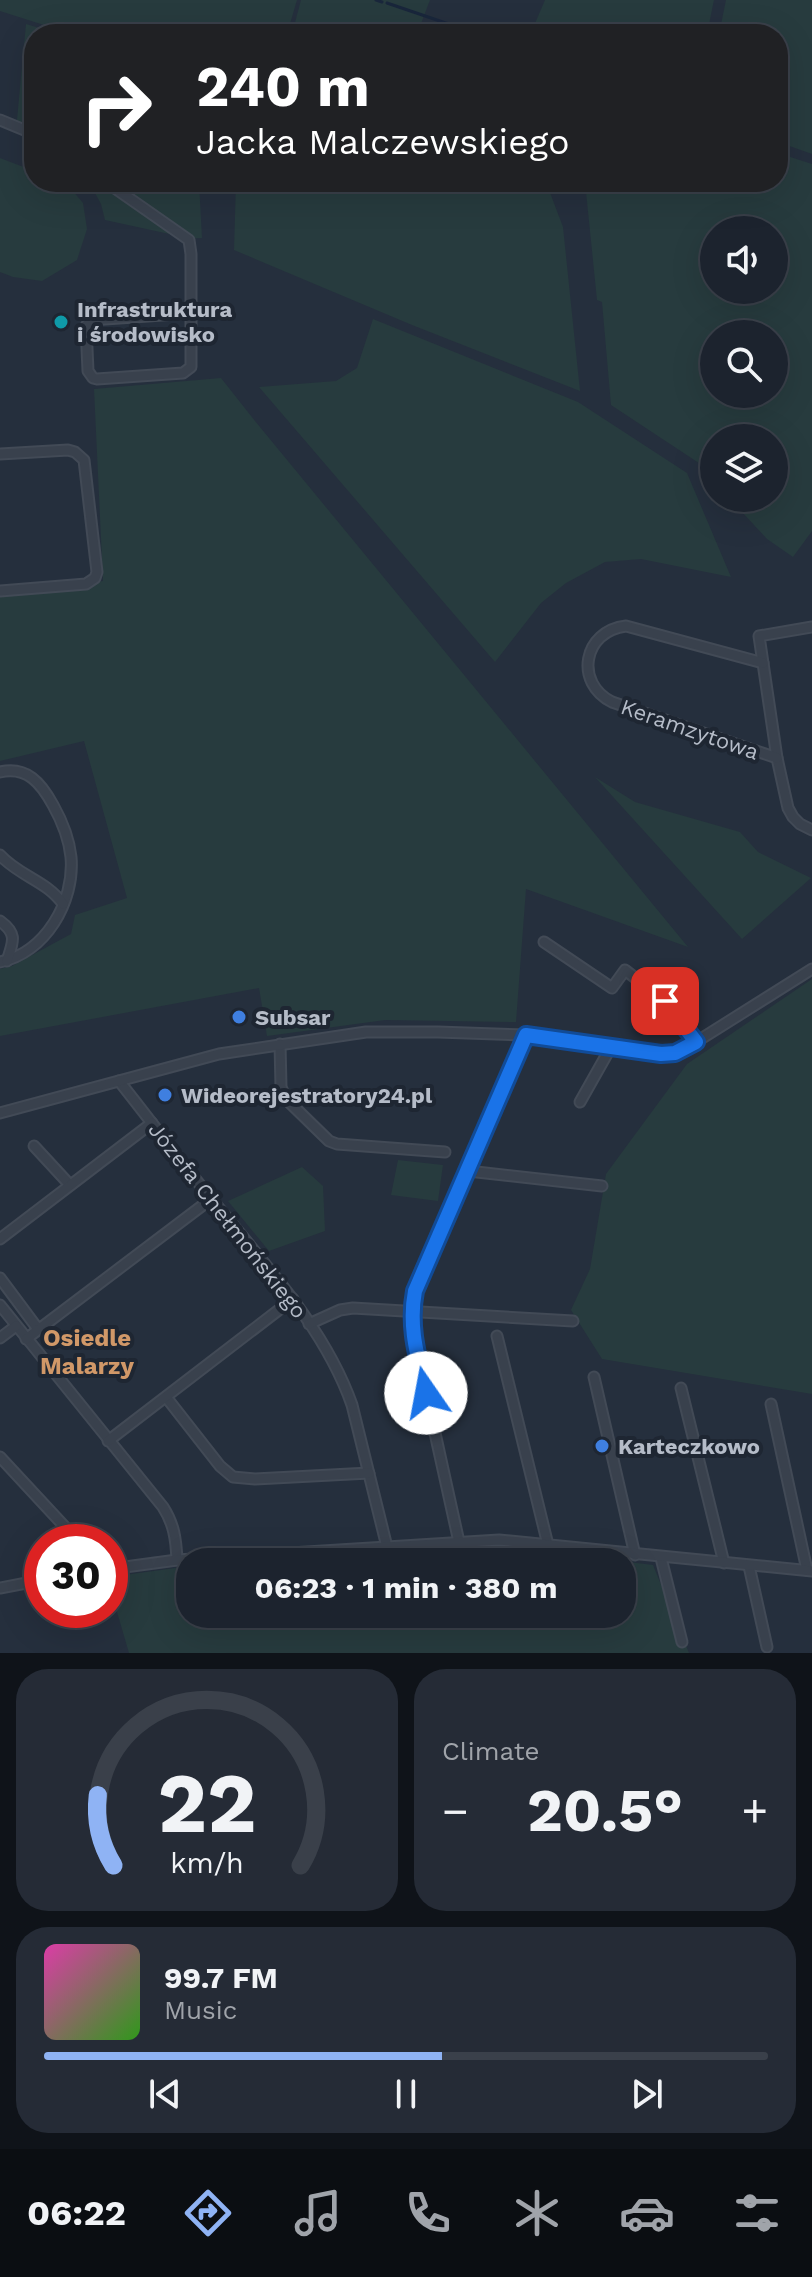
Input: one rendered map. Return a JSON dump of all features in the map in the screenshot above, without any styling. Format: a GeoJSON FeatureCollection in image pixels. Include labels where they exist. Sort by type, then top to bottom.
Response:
{"type":"FeatureCollection","features":[{"type":"Feature","properties":{"kind":"street"},"geometry":{"type":"LineString","coordinates":[[0,120],[24,130]]}},
{"type":"Feature","properties":{"kind":"street"},"geometry":{"type":"LineString","coordinates":[[120,192],[189,240],[191,254],[191,313],[191,367],[183,373],[97,379],[88,371],[86,326],[91,320],[191,313]]}},
{"type":"Feature","properties":{"kind":"street"},"geometry":{"type":"LineString","coordinates":[[0,454],[68,450],[81,456],[84,460],[97,572],[95,578],[86,584],[0,591]]}},
{"type":"Feature","properties":{"kind":"street","name":"Keramzytowa"},"geometry":{"type":"LineString","coordinates":[[763,663],[626,626],[609,630],[596,640],[590,654],[588,672],[596,690],[612,702],[777,758]]}},
{"type":"Feature","properties":{"kind":"street"},"geometry":{"type":"LineString","coordinates":[[812,627],[759,636],[777,758],[788,808],[793,817],[812,830]]}},
{"type":"Feature","properties":{"kind":"street"},"geometry":{"type":"LineString","coordinates":[[0,772],[22,771],[41,786],[66,832],[71,860],[69,889],[57,917],[41,941],[29,951],[3,961]]}},
{"type":"Feature","properties":{"kind":"street"},"geometry":{"type":"LineString","coordinates":[[0,855],[15,868],[55,892],[63,904]]}},
{"type":"Feature","properties":{"kind":"street"},"geometry":{"type":"LineString","coordinates":[[0,921],[13,936],[3,961]]}},
{"type":"Feature","properties":{"kind":"street"},"geometry":{"type":"LineString","coordinates":[[544,942],[612,988],[625,970],[665,1001],[696,1042]]}},
{"type":"Feature","properties":{"kind":"street"},"geometry":{"type":"LineString","coordinates":[[0,1113],[219,1054],[366,1032],[526,1035],[671,1054],[696,1042],[812,969]]}},
{"type":"Feature","properties":{"kind":"street"},"geometry":{"type":"LineString","coordinates":[[459,1542],[413,1333],[411,1311],[415,1291],[526,1035]]}},
{"type":"Feature","properties":{"kind":"street"},"geometry":{"type":"LineString","coordinates":[[280,1044],[281,1087],[286,1099],[329,1141],[445,1152]]}},
{"type":"Feature","properties":{"kind":"street"},"geometry":{"type":"LineString","coordinates":[[580,1102],[611,1047]]}},
{"type":"Feature","properties":{"kind":"street","name":"Józefa Chełmońskiego"},"geometry":{"type":"LineString","coordinates":[[119,1081],[293,1299],[345,1385],[387,1547]]}},
{"type":"Feature","properties":{"kind":"street"},"geometry":{"type":"LineString","coordinates":[[0,1239],[152,1123]]}},
{"type":"Feature","properties":{"kind":"street"},"geometry":{"type":"LineString","coordinates":[[34,1146],[70,1185]]}},
{"type":"Feature","properties":{"kind":"street"},"geometry":{"type":"LineString","coordinates":[[468,1171],[602,1186]]}},
{"type":"Feature","properties":{"kind":"street"},"geometry":{"type":"LineString","coordinates":[[26,1339],[211,1199]]}},
{"type":"Feature","properties":{"kind":"street"},"geometry":{"type":"LineString","coordinates":[[0,1278],[38,1329]]}},
{"type":"Feature","properties":{"kind":"street"},"geometry":{"type":"LineString","coordinates":[[108,1441],[293,1299]]}},
{"type":"Feature","properties":{"kind":"street"},"geometry":{"type":"LineString","coordinates":[[0,1305],[163,1507],[172,1521],[176,1548]]}},
{"type":"Feature","properties":{"kind":"street"},"geometry":{"type":"LineString","coordinates":[[309,1324],[340,1310],[353,1308],[573,1321]]}},
{"type":"Feature","properties":{"kind":"street"},"geometry":{"type":"LineString","coordinates":[[0,1338],[16,1326]]}},
{"type":"Feature","properties":{"kind":"street"},"geometry":{"type":"LineString","coordinates":[[497,1336],[548,1545]]}},
{"type":"Feature","properties":{"kind":"street"},"geometry":{"type":"LineString","coordinates":[[594,1377],[633,1548]]}},
{"type":"Feature","properties":{"kind":"street"},"geometry":{"type":"LineString","coordinates":[[681,1388],[724,1563]]}},
{"type":"Feature","properties":{"kind":"street"},"geometry":{"type":"LineString","coordinates":[[166,1397],[220,1466],[233,1477],[255,1479],[369,1473]]}},
{"type":"Feature","properties":{"kind":"street"},"geometry":{"type":"LineString","coordinates":[[636,1555],[810,1570],[771,1404]]}},
{"type":"Feature","properties":{"kind":"street"},"geometry":{"type":"LineString","coordinates":[[0,1457],[62,1524]]}},
{"type":"Feature","properties":{"kind":"street"},"geometry":{"type":"LineString","coordinates":[[371,1548],[499,1540],[574,1548]]}},
{"type":"Feature","properties":{"kind":"street"},"geometry":{"type":"LineString","coordinates":[[661,1558],[682,1642]]}},
{"type":"Feature","properties":{"kind":"street"},"geometry":{"type":"LineString","coordinates":[[128,1567],[176,1560]]}},
{"type":"Feature","properties":{"kind":"street"},"geometry":{"type":"LineString","coordinates":[[749,1566],[767,1647]]}},
{"type":"Feature","properties":{"kind":"street"},"geometry":{"type":"LineString","coordinates":[[0,1588],[24,1583]]}},
{"type":"Feature","properties":{"kind":"green space"},"geometry":{"type":"Polygon","coordinates":[[[0,0],[297,0],[290,24],[41,24],[0,11],[0,0]]]}},
{"type":"Feature","properties":{"kind":"green space"},"geometry":{"type":"Polygon","coordinates":[[[301,0],[430,0],[421,24],[295,24],[301,0]]]}},
{"type":"Feature","properties":{"kind":"green space"},"geometry":{"type":"Polygon","coordinates":[[[545,0],[714,0],[709,24],[535,24],[545,0]]]}},
{"type":"Feature","properties":{"kind":"green space"},"geometry":{"type":"Polygon","coordinates":[[[726,0],[812,0],[812,154],[788,146],[788,24],[721,24],[726,0]]]}},
{"type":"Feature","properties":{"kind":"green space"},"geometry":{"type":"Polygon","coordinates":[[[24,45],[24,134],[16,130],[24,45]]]}},
{"type":"Feature","properties":{"kind":"green space"},"geometry":{"type":"Polygon","coordinates":[[[788,156],[812,164],[812,531],[793,557],[767,539],[742,512],[788,512],[788,424],[700,424],[700,464],[611,405],[602,302],[597,300],[586,192],[788,192],[788,156]]]}},
{"type":"Feature","properties":{"kind":"green space"},"geometry":{"type":"Polygon","coordinates":[[[0,158],[24,167],[24,192],[74,192],[83,203],[87,229],[77,260],[42,281],[0,272],[0,158]]]}},
{"type":"Feature","properties":{"kind":"green space"},"geometry":{"type":"Polygon","coordinates":[[[94,192],[200,192],[202,238],[179,239],[174,235],[105,220],[94,192]]]}},
{"type":"Feature","properties":{"kind":"green space"},"geometry":{"type":"Polygon","coordinates":[[[236,192],[550,192],[563,227],[580,391],[412,325],[234,250],[236,192]]]}},
{"type":"Feature","properties":{"kind":"green space"},"geometry":{"type":"Polygon","coordinates":[[[373,319],[578,402],[687,473],[700,504],[700,512],[704,512],[731,577],[641,559],[605,562],[566,583],[541,603],[495,662],[259,387],[336,381],[357,368],[373,319]]]}},
{"type":"Feature","properties":{"kind":"green space"},"geometry":{"type":"Polygon","coordinates":[[[221,378],[688,947],[526,889],[516,1022],[385,1020],[267,1036],[259,988],[0,1036],[0,969],[12,966],[71,934],[75,915],[127,898],[84,741],[0,761],[0,594],[103,581],[94,389],[221,378]]]}},
{"type":"Feature","properties":{"kind":"green space"},"geometry":{"type":"Polygon","coordinates":[[[595,777],[635,802],[740,832],[758,852],[811,878],[742,939],[595,777]]]}},
{"type":"Feature","properties":{"kind":"green space"},"geometry":{"type":"Polygon","coordinates":[[[812,979],[812,1394],[602,1359],[571,1310],[590,1269],[606,1174],[687,1064],[812,979]]]}},
{"type":"Feature","properties":{"kind":"green space"},"geometry":{"type":"Polygon","coordinates":[[[398,1160],[443,1165],[438,1201],[391,1195],[398,1160]]]}},
{"type":"Feature","properties":{"kind":"green space"},"geometry":{"type":"Polygon","coordinates":[[[302,1167],[323,1186],[325,1231],[269,1251],[228,1201],[302,1167]]]}},
{"type":"Feature","properties":{"kind":"green space"},"geometry":{"type":"Polygon","coordinates":[[[636,1563],[653,1565],[689,1653],[129,1653],[122,1628],[128,1628],[128,1575],[176,1568],[176,1628],[636,1628],[636,1563]]]}},
{"type":"Feature","properties":{"kind":"waterway"},"geometry":{"type":"LineString","coordinates":[[376,0],[382,2]]}},
{"type":"Feature","properties":{"kind":"waterway"},"geometry":{"type":"LineString","coordinates":[[387,3],[449,24]]}},
{"type":"Feature","properties":{"kind":"place","name":"Infrastruktura i środowisko"},"geometry":{"type":"Point","coordinates":[61,322]}},
{"type":"Feature","properties":{"kind":"place","name":"Subsar"},"geometry":{"type":"Point","coordinates":[239,1017]}},
{"type":"Feature","properties":{"kind":"place","name":"Wideorejestratory24.pl"},"geometry":{"type":"Point","coordinates":[165,1095]}},
{"type":"Feature","properties":{"kind":"place","name":"Karteczkowo"},"geometry":{"type":"Point","coordinates":[602,1446]}},
{"type":"Feature","properties":{"kind":"district","name":"Osiedle Malarzy"},"geometry":{"type":"Point","coordinates":[87,1352]}},
{"type":"Feature","properties":{"kind":"route"},"geometry":{"type":"LineString","coordinates":[[426,1393],[413,1333],[411,1311],[415,1291],[526,1035],[671,1054],[696,1042],[665,1001]]}}]}
